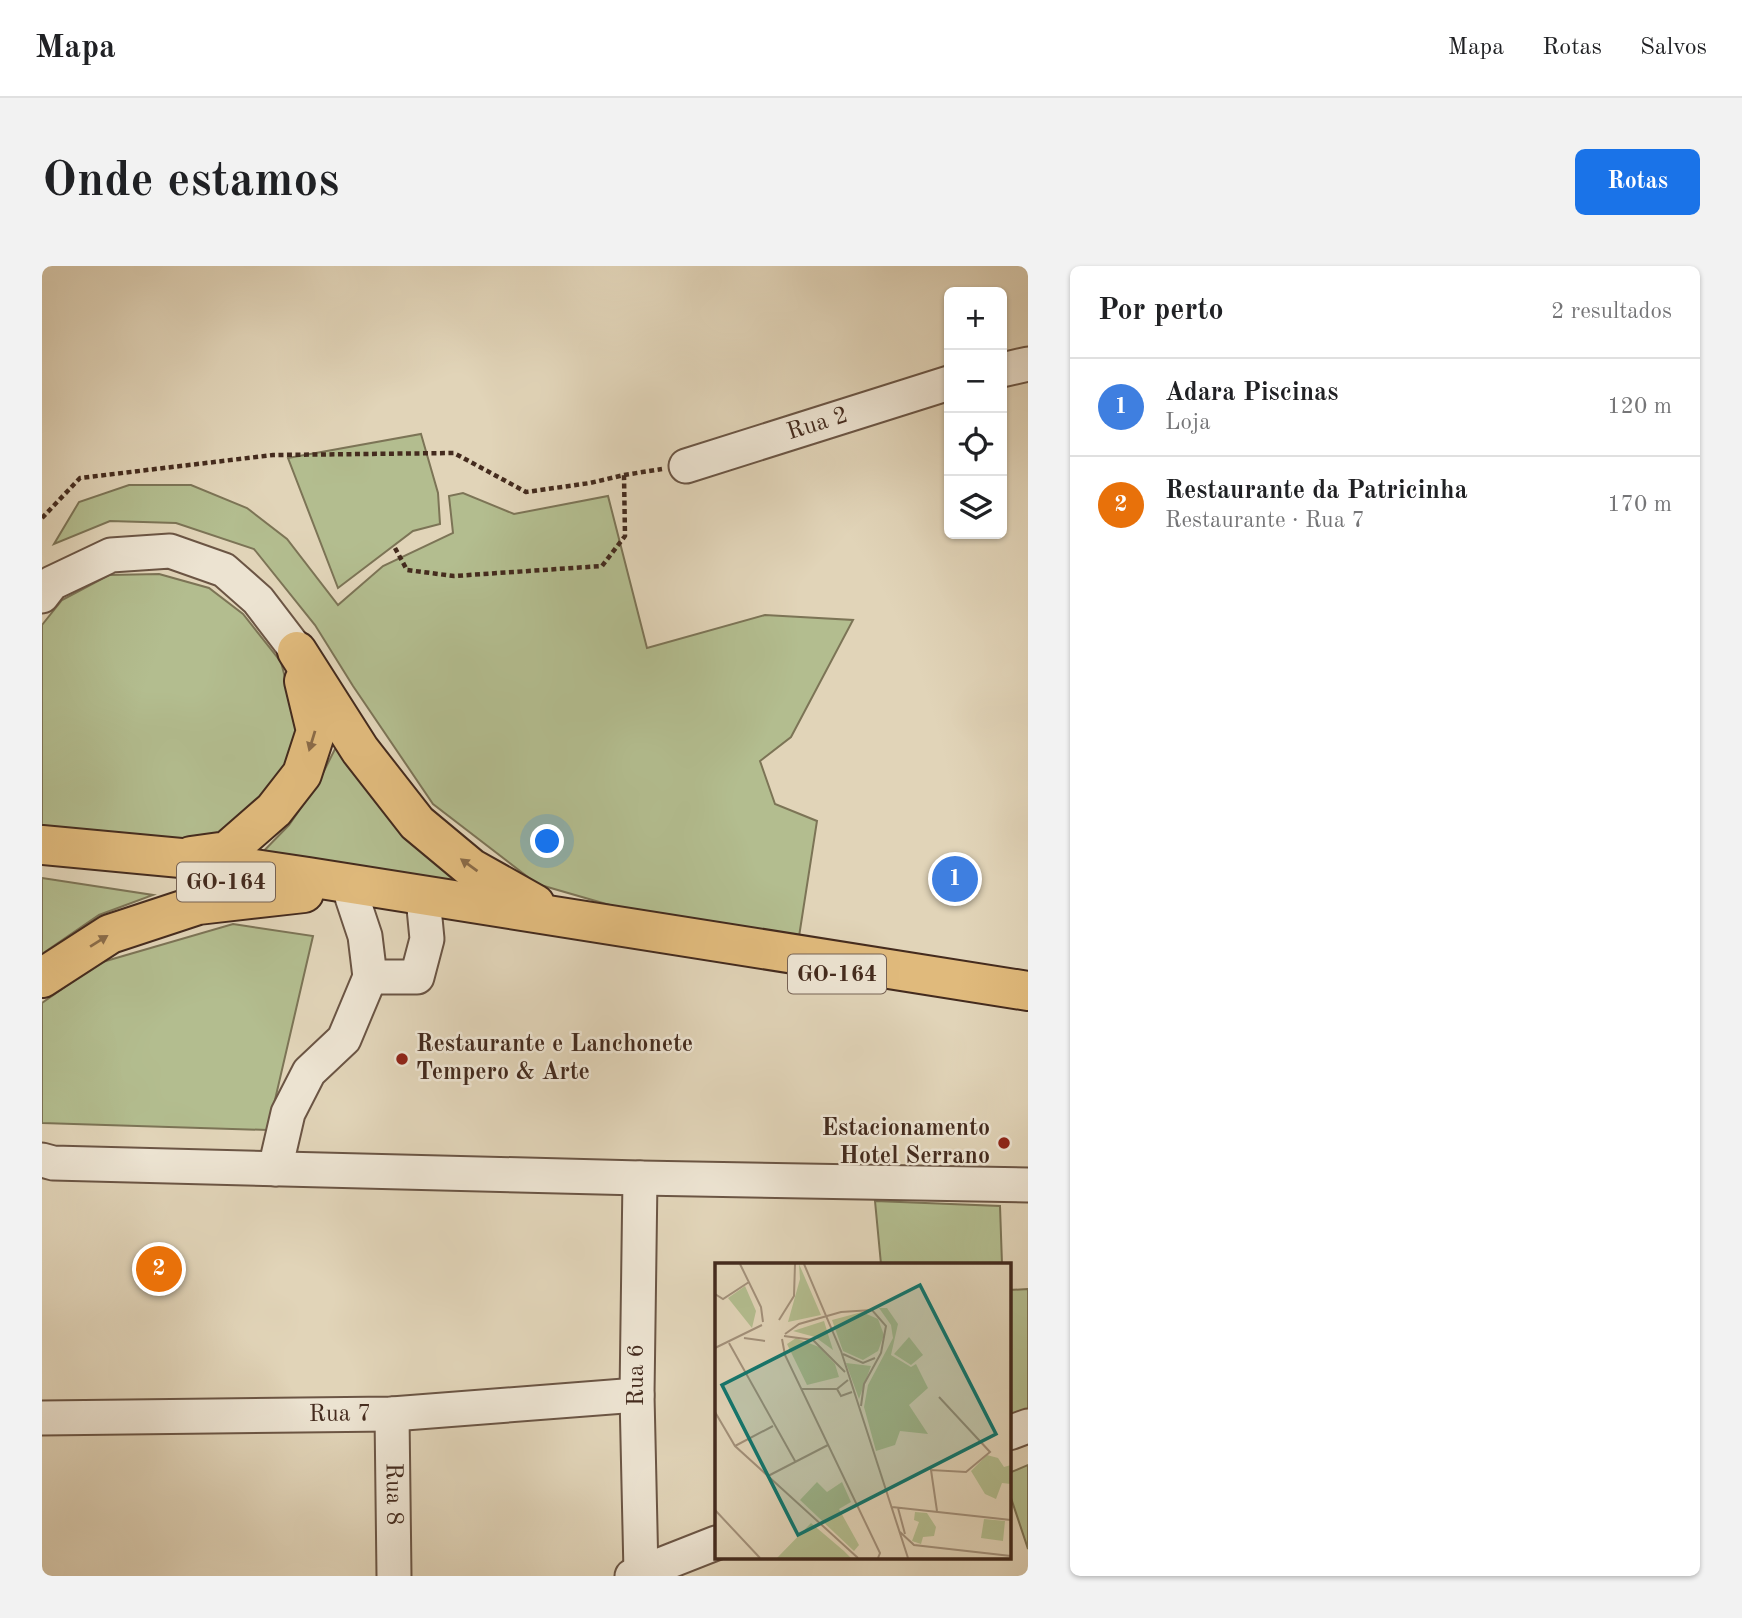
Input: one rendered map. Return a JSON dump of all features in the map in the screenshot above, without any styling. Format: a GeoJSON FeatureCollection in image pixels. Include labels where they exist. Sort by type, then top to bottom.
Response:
{"type":"FeatureCollection","features":[{"type":"Feature","properties":{"kind":"main road"},"geometry":{"type":"LineString","coordinates":[[181,858],[227,850],[274,810],[302,774],[316,731],[297,651]]}},
{"type":"Feature","properties":{"kind":"main road"},"geometry":{"type":"LineString","coordinates":[[297,651],[360,750],[417,823],[471,867],[531,902],[646,930]]}},
{"type":"Feature","properties":{"kind":"main road","name":"GO-164"},"geometry":{"type":"LineString","coordinates":[[42,845],[181,858],[1028,991]]}},
{"type":"Feature","properties":{"kind":"main road","name":"GO-164"},"geometry":{"type":"LineString","coordinates":[[42,859],[148,871],[304,894],[352,897],[1028,1004]]}},
{"type":"Feature","properties":{"kind":"main road"},"geometry":{"type":"LineString","coordinates":[[42,978],[110,934],[198,905],[304,894]]}},
{"type":"Feature","properties":{"kind":"street"},"geometry":{"type":"LineString","coordinates":[[1007,369],[1028,364]]}},
{"type":"Feature","properties":{"kind":"street","name":"Rua 2"},"geometry":{"type":"LineString","coordinates":[[686,466],[944,385]]}},
{"type":"Feature","properties":{"kind":"street"},"geometry":{"type":"LineString","coordinates":[[42,596],[52,583],[111,555],[170,551],[224,570],[258,600],[297,651]]}},
{"type":"Feature","properties":{"kind":"street"},"geometry":{"type":"LineString","coordinates":[[275,1169],[288,1113],[309,1072],[344,1039],[370,977],[365,936],[352,897]]}},
{"type":"Feature","properties":{"kind":"street"},"geometry":{"type":"LineString","coordinates":[[370,977],[417,977],[427,939],[424,908]]}},
{"type":"Feature","properties":{"kind":"street"},"geometry":{"type":"LineString","coordinates":[[46,1163],[1028,1185]]}},
{"type":"Feature","properties":{"kind":"street","name":"Rua 6"},"geometry":{"type":"LineString","coordinates":[[636,1574],[640,1178]]}},
{"type":"Feature","properties":{"kind":"street","name":"Rua 7"},"geometry":{"type":"LineString","coordinates":[[42,1418],[392,1414],[637,1395]]}},
{"type":"Feature","properties":{"kind":"street","name":"Rua 8"},"geometry":{"type":"LineString","coordinates":[[392,1414],[394,1576]]}},
{"type":"Feature","properties":{"kind":"street"},"geometry":{"type":"LineString","coordinates":[[1010,1433],[1028,1426]]}},
{"type":"Feature","properties":{"kind":"street"},"geometry":{"type":"LineString","coordinates":[[636,1574],[715,1543]]}},
{"type":"Feature","properties":{"kind":"path"},"geometry":{"type":"LineString","coordinates":[[42,518],[80,478],[273,455],[454,453],[488,474],[526,492],[686,466]]}},
{"type":"Feature","properties":{"kind":"path"},"geometry":{"type":"LineString","coordinates":[[395,548],[407,570],[454,576],[602,566],[625,536],[624,475]]}},
{"type":"Feature","properties":{"kind":"green space"},"geometry":{"type":"Polygon","coordinates":[[[421,434],[438,493],[440,524],[413,531],[338,588],[288,458],[421,434]]]}},
{"type":"Feature","properties":{"kind":"green space"},"geometry":{"type":"Polygon","coordinates":[[[129,485],[191,485],[247,508],[287,539],[338,605],[383,566],[453,533],[449,496],[463,493],[514,514],[608,496],[647,648],[765,615],[853,620],[791,737],[760,761],[775,804],[817,821],[798,943],[672,923],[537,884],[433,804],[315,625],[254,549],[176,523],[110,521],[54,544],[79,502],[129,485]]]}},
{"type":"Feature","properties":{"kind":"green space"},"geometry":{"type":"Polygon","coordinates":[[[159,574],[209,588],[243,614],[281,662],[298,728],[288,765],[263,796],[220,834],[183,846],[42,829],[42,625],[62,600],[109,575],[159,574]]]}},
{"type":"Feature","properties":{"kind":"green space"},"geometry":{"type":"Polygon","coordinates":[[[341,737],[478,891],[254,861],[289,825],[318,783],[341,737]]]}},
{"type":"Feature","properties":{"kind":"green space"},"geometry":{"type":"Polygon","coordinates":[[[42,878],[153,895],[99,915],[42,954],[42,878]]]}},
{"type":"Feature","properties":{"kind":"green space"},"geometry":{"type":"Polygon","coordinates":[[[233,924],[313,936],[268,1130],[42,1123],[42,1003],[99,963],[233,924]]]}},
{"type":"Feature","properties":{"kind":"green space"},"geometry":{"type":"Polygon","coordinates":[[[875,1201],[1000,1206],[1002,1263],[881,1263],[875,1201]]]}},
{"type":"Feature","properties":{"kind":"green space"},"geometry":{"type":"Polygon","coordinates":[[[1028,1289],[1028,1409],[1010,1416],[1010,1290],[1028,1289]]]}},
{"type":"Feature","properties":{"kind":"green space"},"geometry":{"type":"Polygon","coordinates":[[[1028,1465],[1028,1549],[1010,1495],[1010,1473],[1028,1465]]]}},
{"type":"Feature","properties":{"kind":"place","name":"Adara Piscinas"},"geometry":{"type":"Point","coordinates":[955,879]}},
{"type":"Feature","properties":{"kind":"place","name":"Restaurante e Lanchonete Tempero & Arte"},"geometry":{"type":"Point","coordinates":[402,1059]}},
{"type":"Feature","properties":{"kind":"place","name":"Estacionamento Hotel Serrano"},"geometry":{"type":"Point","coordinates":[1004,1143]}},
{"type":"Feature","properties":{"kind":"place","name":"Restaurante da Patricinha"},"geometry":{"type":"Point","coordinates":[159,1269]}}]}
